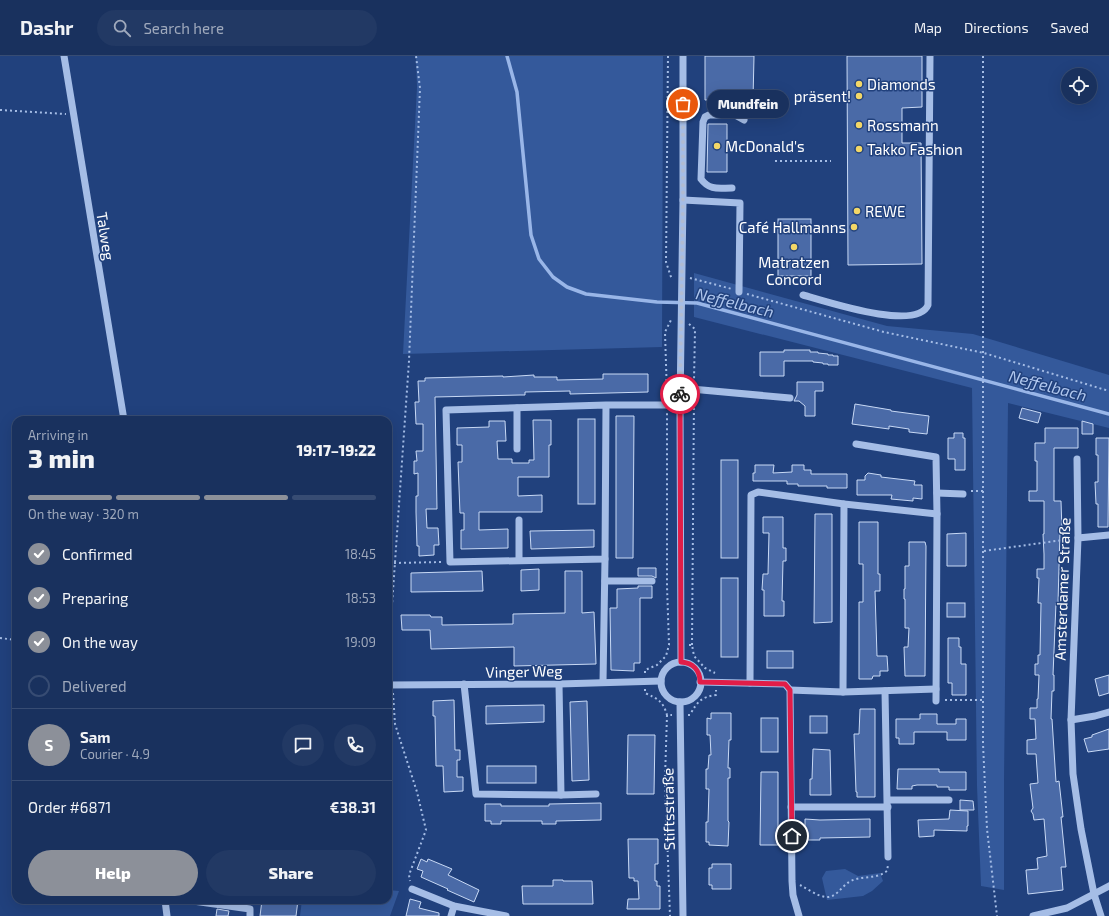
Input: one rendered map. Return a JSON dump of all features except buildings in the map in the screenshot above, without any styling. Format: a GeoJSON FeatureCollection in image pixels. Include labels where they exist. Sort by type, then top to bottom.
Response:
{"type":"FeatureCollection","features":[{"type":"Feature","properties":{"kind":"street","name":"Talweg"},"geometry":{"type":"LineString","coordinates":[[64,56],[123,416]]}},
{"type":"Feature","properties":{"kind":"street"},"geometry":{"type":"LineString","coordinates":[[681,662],[680,388],[683,200],[683,56]]}},
{"type":"Feature","properties":{"kind":"street"},"geometry":{"type":"LineString","coordinates":[[803,295],[887,316],[910,316],[919,314],[926,310],[928,305],[930,56]]}},
{"type":"Feature","properties":{"kind":"street"},"geometry":{"type":"LineString","coordinates":[[732,188],[712,188],[706,186],[701,179],[703,122],[705,117],[708,116],[735,115],[744,120]]}},
{"type":"Feature","properties":{"kind":"street"},"geometry":{"type":"LineString","coordinates":[[683,200],[740,203],[739,292]]}},
{"type":"Feature","properties":{"kind":"street"},"geometry":{"type":"LineString","coordinates":[[680,388],[790,398]]}},
{"type":"Feature","properties":{"kind":"street"},"geometry":{"type":"LineString","coordinates":[[605,559],[450,562],[446,410],[606,405],[680,405]]}},
{"type":"Feature","properties":{"kind":"street"},"geometry":{"type":"LineString","coordinates":[[603,682],[606,405]]}},
{"type":"Feature","properties":{"kind":"street"},"geometry":{"type":"LineString","coordinates":[[517,408],[517,449]]}},
{"type":"Feature","properties":{"kind":"street"},"geometry":{"type":"LineString","coordinates":[[856,444],[936,456],[936,701]]}},
{"type":"Feature","properties":{"kind":"street","name":"Amsterdamer Straße"},"geometry":{"type":"LineString","coordinates":[[1077,460],[1078,538],[1071,720],[1073,774],[1081,829],[1094,894],[1101,916]]}},
{"type":"Feature","properties":{"kind":"street"},"geometry":{"type":"LineString","coordinates":[[750,684],[751,496],[758,492],[844,504],[937,514]]}},
{"type":"Feature","properties":{"kind":"street"},"geometry":{"type":"LineString","coordinates":[[937,493],[963,494]]}},
{"type":"Feature","properties":{"kind":"street"},"geometry":{"type":"LineString","coordinates":[[842,692],[844,504]]}},
{"type":"Feature","properties":{"kind":"street"},"geometry":{"type":"LineString","coordinates":[[519,520],[519,560]]}},
{"type":"Feature","properties":{"kind":"street"},"geometry":{"type":"LineString","coordinates":[[1078,538],[1109,535]]}},
{"type":"Feature","properties":{"kind":"street"},"geometry":{"type":"LineString","coordinates":[[605,581],[652,581]]}},
{"type":"Feature","properties":{"kind":"street"},"geometry":{"type":"LineString","coordinates":[[681,662],[691,664],[695,668],[700,676],[700,688],[697,694],[686,701],[680,702],[674,701],[664,693],[661,681],[665,670],[675,663],[681,662]]}},
{"type":"Feature","properties":{"kind":"street","name":"Vinger Weg"},"geometry":{"type":"LineString","coordinates":[[392,685],[559,684],[661,681]]}},
{"type":"Feature","properties":{"kind":"street"},"geometry":{"type":"LineString","coordinates":[[700,682],[785,684],[790,690],[792,881],[793,895],[799,916]]}},
{"type":"Feature","properties":{"kind":"street"},"geometry":{"type":"LineString","coordinates":[[464,684],[476,794],[596,794]]}},
{"type":"Feature","properties":{"kind":"street"},"geometry":{"type":"LineString","coordinates":[[559,684],[561,795]]}},
{"type":"Feature","properties":{"kind":"street"},"geometry":{"type":"LineString","coordinates":[[790,690],[842,692],[936,689]]}},
{"type":"Feature","properties":{"kind":"street"},"geometry":{"type":"LineString","coordinates":[[885,691],[888,856]]}},
{"type":"Feature","properties":{"kind":"street","name":"Stiftsstraße"},"geometry":{"type":"LineString","coordinates":[[680,702],[683,916]]}},
{"type":"Feature","properties":{"kind":"street"},"geometry":{"type":"LineString","coordinates":[[1071,720],[1109,712]]}},
{"type":"Feature","properties":{"kind":"street"},"geometry":{"type":"LineString","coordinates":[[791,807],[949,800]]}},
{"type":"Feature","properties":{"kind":"street"},"geometry":{"type":"LineString","coordinates":[[1033,916],[1068,908],[1109,886]]}},
{"type":"Feature","properties":{"kind":"street"},"geometry":{"type":"LineString","coordinates":[[412,889],[454,906],[506,916]]}},
{"type":"Feature","properties":{"kind":"street"},"geometry":{"type":"LineString","coordinates":[[166,904],[167,916]]}},
{"type":"Feature","properties":{"kind":"street"},"geometry":{"type":"LineString","coordinates":[[214,904],[250,909],[250,916]]}},
{"type":"Feature","properties":{"kind":"street"},"geometry":{"type":"LineString","coordinates":[[451,916],[454,906]]}},
{"type":"Feature","properties":{"kind":"path"},"geometry":{"type":"LineString","coordinates":[[392,598],[409,360],[420,88],[416,56]]}},
{"type":"Feature","properties":{"kind":"path"},"geometry":{"type":"LineString","coordinates":[[668,56],[666,262],[672,279]]}},
{"type":"Feature","properties":{"kind":"path"},"geometry":{"type":"LineString","coordinates":[[983,56],[983,744],[987,829],[997,916]]}},
{"type":"Feature","properties":{"kind":"path"},"geometry":{"type":"LineString","coordinates":[[0,110],[73,115]]}},
{"type":"Feature","properties":{"kind":"path"},"geometry":{"type":"LineString","coordinates":[[775,161],[831,161]]}},
{"type":"Feature","properties":{"kind":"path"},"geometry":{"type":"LineString","coordinates":[[682,276],[884,332],[984,353],[1109,391]]}},
{"type":"Feature","properties":{"kind":"path"},"geometry":{"type":"LineString","coordinates":[[666,715],[690,715],[696,704],[706,696],[716,694],[717,673],[704,668],[694,656],[692,645],[695,329],[681,316]]}},
{"type":"Feature","properties":{"kind":"path"},"geometry":{"type":"LineString","coordinates":[[670,916],[665,778],[666,715],[664,704],[654,697],[645,694],[645,670],[657,665],[666,656],[669,645],[667,586],[667,405],[665,332],[672,317]]}},
{"type":"Feature","properties":{"kind":"path"},"geometry":{"type":"LineString","coordinates":[[963,494],[969,491],[984,491]]}},
{"type":"Feature","properties":{"kind":"path"},"geometry":{"type":"LineString","coordinates":[[984,551],[1078,538]]}},
{"type":"Feature","properties":{"kind":"path"},"geometry":{"type":"LineString","coordinates":[[394,563],[450,562]]}},
{"type":"Feature","properties":{"kind":"path"},"geometry":{"type":"LineString","coordinates":[[0,638],[12,640]]}},
{"type":"Feature","properties":{"kind":"path"},"geometry":{"type":"LineString","coordinates":[[669,645],[692,645]]}},
{"type":"Feature","properties":{"kind":"path"},"geometry":{"type":"LineString","coordinates":[[936,701],[983,700]]}},
{"type":"Feature","properties":{"kind":"path"},"geometry":{"type":"LineString","coordinates":[[392,701],[395,724],[417,792],[426,830],[409,875],[409,880],[413,883],[412,889]]}},
{"type":"Feature","properties":{"kind":"path"},"geometry":{"type":"LineString","coordinates":[[792,881],[817,895],[827,897],[837,894],[848,883],[856,879],[880,876],[887,871],[888,856]]}},
{"type":"Feature","properties":{"kind":"shaded area"},"geometry":{"type":"Polygon","coordinates":[[[416,56],[663,56],[662,347],[403,354],[417,87],[416,56]]]}},
{"type":"Feature","properties":{"kind":"shaded area"},"geometry":{"type":"Polygon","coordinates":[[[694,273],[887,326],[973,334],[1109,375],[1109,428],[1008,403],[1004,890],[981,886],[977,786],[972,388],[694,317],[694,273]]]}},
{"type":"Feature","properties":{"kind":"shaded area"},"geometry":{"type":"Polygon","coordinates":[[[845,869],[858,876],[880,873],[883,881],[872,891],[863,896],[827,900],[822,878],[826,871],[845,869]]]}},
{"type":"Feature","properties":{"kind":"shaded area"},"geometry":{"type":"Polygon","coordinates":[[[392,890],[399,891],[390,916],[300,916],[302,904],[392,904],[392,890]]]}},
{"type":"Feature","properties":{"kind":"waterway","name":"Neffelbach"},"geometry":{"type":"LineString","coordinates":[[507,56],[517,92],[531,235],[539,259],[553,277],[567,287],[586,294],[657,302],[697,303],[1109,414]]}},
{"type":"Feature","properties":{"kind":"way so far"},"geometry":{"type":"LineString","coordinates":[[680,394],[683,104]]}},
{"type":"Feature","properties":{"kind":"place","name":"Diamonds"},"geometry":{"type":"Point","coordinates":[859,84]}},
{"type":"Feature","properties":{"kind":"place","name":"präsent!"},"geometry":{"type":"Point","coordinates":[859,96]}},
{"type":"Feature","properties":{"kind":"place","name":"Mundfein"},"geometry":{"type":"Point","coordinates":[683,104]}},
{"type":"Feature","properties":{"kind":"place","name":"Rossmann"},"geometry":{"type":"Point","coordinates":[859,125]}},
{"type":"Feature","properties":{"kind":"place","name":"McDonald's"},"geometry":{"type":"Point","coordinates":[717,146]}},
{"type":"Feature","properties":{"kind":"place","name":"Takko Fashion"},"geometry":{"type":"Point","coordinates":[859,149]}},
{"type":"Feature","properties":{"kind":"place","name":"REWE"},"geometry":{"type":"Point","coordinates":[857,211]}},
{"type":"Feature","properties":{"kind":"place","name":"Café Hallmanns"},"geometry":{"type":"Point","coordinates":[854,227]}},
{"type":"Feature","properties":{"kind":"place","name":"Matratzen Concord"},"geometry":{"type":"Point","coordinates":[794,247]}},
{"type":"Feature","properties":{"kind":"route"},"geometry":{"type":"LineString","coordinates":[[680,394],[681,662],[691,664],[695,668],[700,676],[700,682],[785,684],[790,690],[792,836]]}}]}
